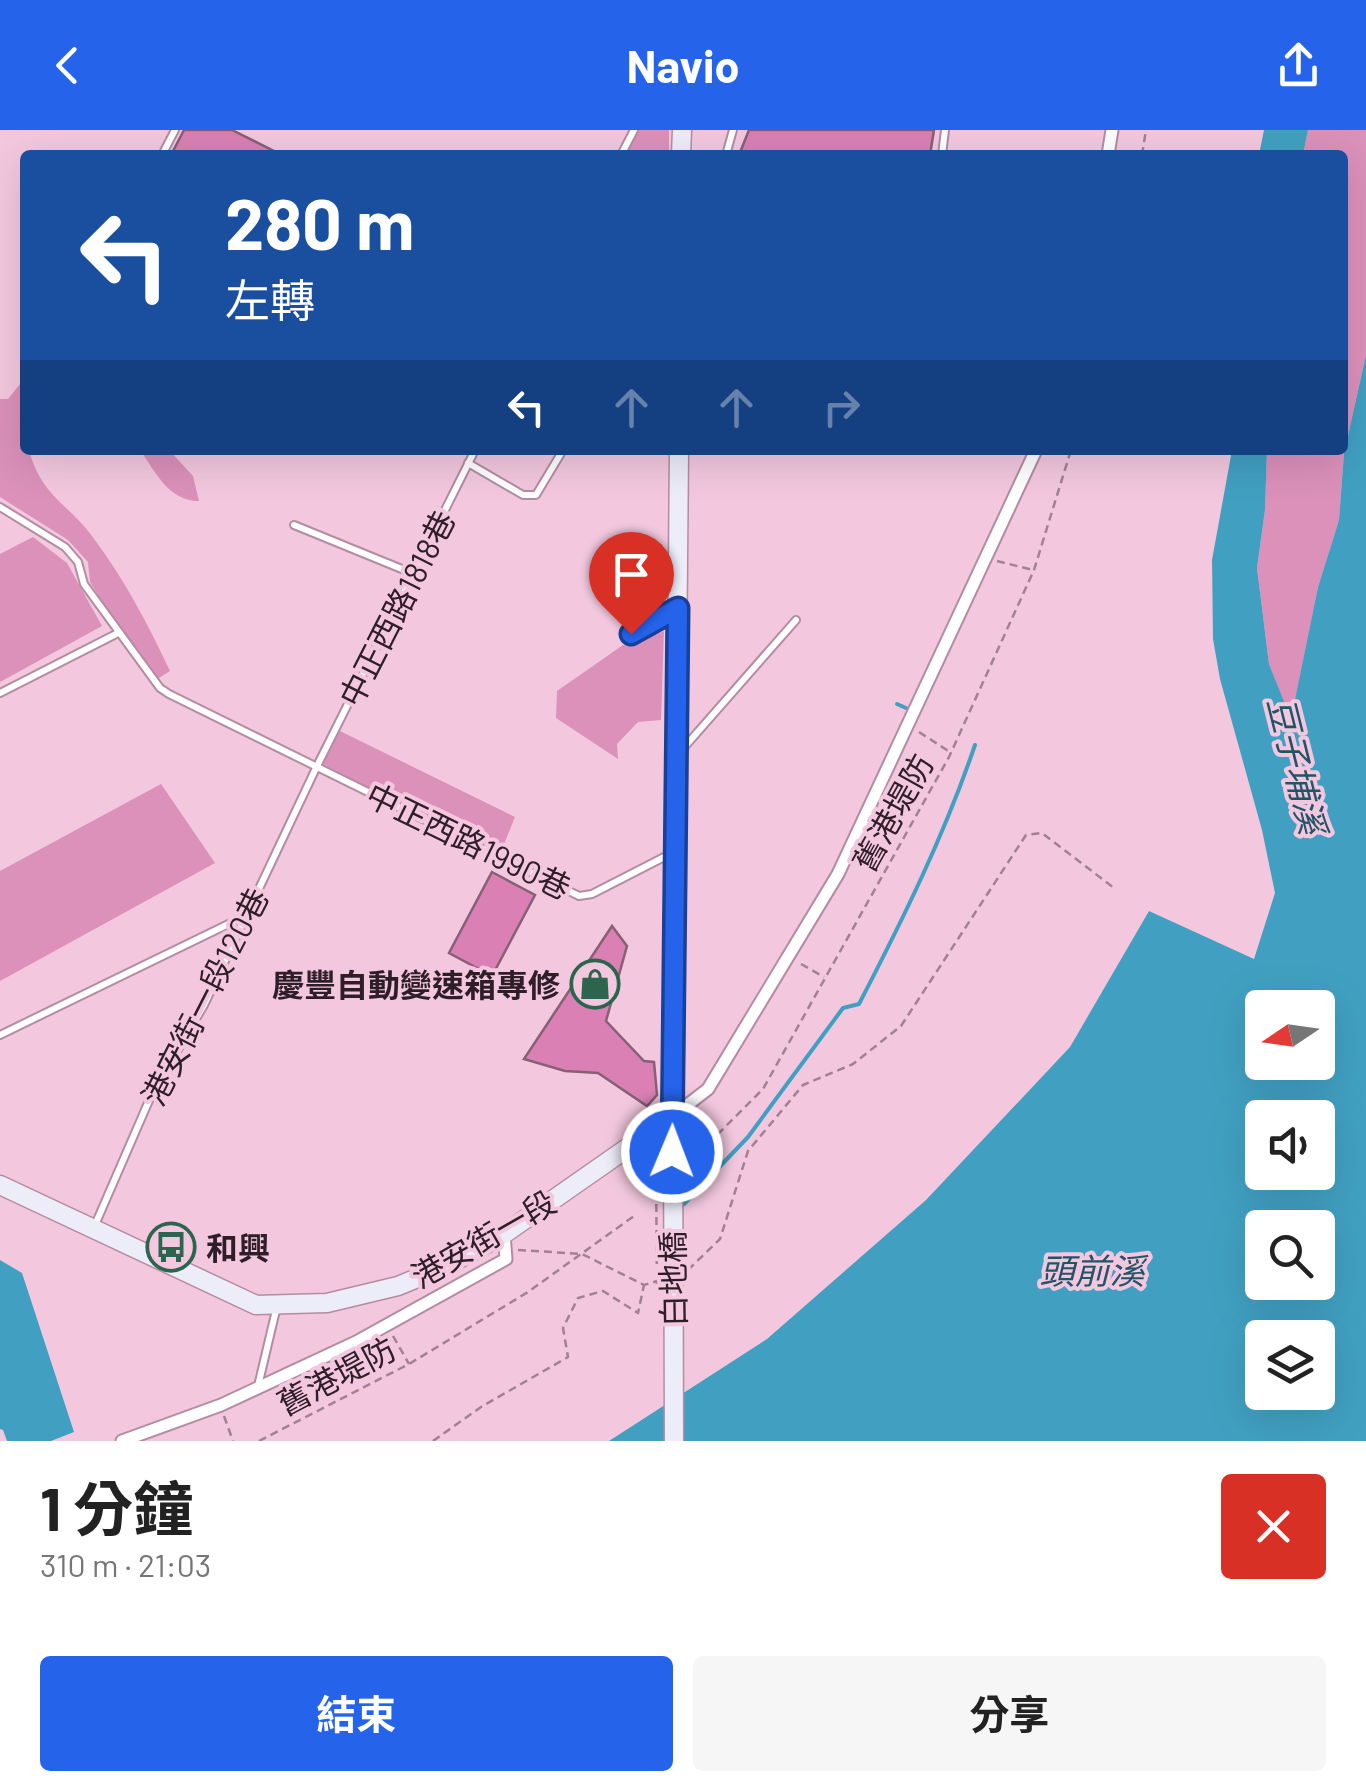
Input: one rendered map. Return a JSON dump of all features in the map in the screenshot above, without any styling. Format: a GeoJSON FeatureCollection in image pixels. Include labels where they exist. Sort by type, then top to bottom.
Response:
{"type":"FeatureCollection","features":[{"type":"Feature","properties":{"kind":"main road","name":"白地橋"},"geometry":{"type":"LineString","coordinates":[[674,1441],[678,455]]}},
{"type":"Feature","properties":{"kind":"main road","name":"港安街一段"},"geometry":{"type":"LineString","coordinates":[[0,1186],[256,1304],[343,1300],[398,1286],[505,1242],[673,1116]]}},
{"type":"Feature","properties":{"kind":"street"},"geometry":{"type":"LineString","coordinates":[[673,1116],[708,1089],[838,874],[1034,455]]}},
{"type":"Feature","properties":{"kind":"street"},"geometry":{"type":"LineString","coordinates":[[122,1441],[221,1405],[388,1326],[506,1259],[505,1242]]}},
{"type":"Feature","properties":{"kind":"lane","name":"中正西路1818巷"},"geometry":{"type":"LineString","coordinates":[[317,766],[472,455]]}},
{"type":"Feature","properties":{"kind":"lane"},"geometry":{"type":"LineString","coordinates":[[468,463],[523,495],[536,495],[560,455]]}},
{"type":"Feature","properties":{"kind":"lane"},"geometry":{"type":"LineString","coordinates":[[0,506],[65,547],[78,562],[84,584],[160,688],[317,766]]}},
{"type":"Feature","properties":{"kind":"lane"},"geometry":{"type":"LineString","coordinates":[[294,525],[414,574]]}},
{"type":"Feature","properties":{"kind":"lane"},"geometry":{"type":"LineString","coordinates":[[631,634],[678,608]]}},
{"type":"Feature","properties":{"kind":"lane"},"geometry":{"type":"LineString","coordinates":[[677,756],[796,620]]}},
{"type":"Feature","properties":{"kind":"lane"},"geometry":{"type":"LineString","coordinates":[[0,693],[118,633]]}},
{"type":"Feature","properties":{"kind":"lane","name":"中正西路1990巷"},"geometry":{"type":"LineString","coordinates":[[317,766],[579,896],[592,894],[675,851]]}},
{"type":"Feature","properties":{"kind":"lane","name":"港安街一段120巷"},"geometry":{"type":"LineString","coordinates":[[94,1228],[151,1096],[204,1005],[317,766]]}},
{"type":"Feature","properties":{"kind":"lane"},"geometry":{"type":"LineString","coordinates":[[0,1035],[248,915]]}},
{"type":"Feature","properties":{"kind":"lane"},"geometry":{"type":"LineString","coordinates":[[258,1387],[277,1306]]}},
{"type":"Feature","properties":{"kind":"path","name":"舊港堤防"},"geometry":{"type":"LineString","coordinates":[[690,1162],[763,1089],[951,752],[1034,570],[1069,455]]}},
{"type":"Feature","properties":{"kind":"path"},"geometry":{"type":"LineString","coordinates":[[988,559],[1034,570]]}},
{"type":"Feature","properties":{"kind":"path"},"geometry":{"type":"LineString","coordinates":[[909,726],[951,752]]}},
{"type":"Feature","properties":{"kind":"path"},"geometry":{"type":"LineString","coordinates":[[676,1274],[692,1268],[720,1239],[748,1151],[803,1085],[853,1064],[902,1026],[1026,835],[1042,833],[1114,888]]}},
{"type":"Feature","properties":{"kind":"path"},"geometry":{"type":"LineString","coordinates":[[788,957],[826,978]]}},
{"type":"Feature","properties":{"kind":"path","name":"舊港堤防"},"geometry":{"type":"LineString","coordinates":[[258,1441],[409,1364],[528,1292],[634,1216]]}},
{"type":"Feature","properties":{"kind":"path"},"geometry":{"type":"LineString","coordinates":[[505,1242],[582,1254],[644,1286],[660,1280]]}},
{"type":"Feature","properties":{"kind":"path"},"geometry":{"type":"LineString","coordinates":[[433,1441],[481,1407],[568,1356],[562,1328],[578,1298],[604,1291],[638,1313],[644,1286]]}},
{"type":"Feature","properties":{"kind":"path"},"geometry":{"type":"LineString","coordinates":[[388,1326],[409,1364]]}},
{"type":"Feature","properties":{"kind":"path"},"geometry":{"type":"LineString","coordinates":[[221,1405],[233,1441]]}},
{"type":"Feature","properties":{"kind":"shaded area"},"geometry":{"type":"Polygon","coordinates":[[[636,130],[669,130],[669,150],[627,150],[636,130]]]}},
{"type":"Feature","properties":{"kind":"shaded area"},"geometry":{"type":"Polygon","coordinates":[[[1308,130],[1366,130],[1366,355],[1348,435],[1348,150],[1304,150],[1308,130]]]}},
{"type":"Feature","properties":{"kind":"shaded area"},"geometry":{"type":"Polygon","coordinates":[[[20,384],[20,455],[31,455],[47,488],[92,536],[125,584],[170,671],[159,678],[126,640],[90,582],[88,562],[68,540],[0,497],[0,399],[8,399],[20,384]]]}},
{"type":"Feature","properties":{"kind":"shaded area"},"geometry":{"type":"Polygon","coordinates":[[[143,455],[174,455],[193,476],[199,501],[179,496],[143,455]]]}},
{"type":"Feature","properties":{"kind":"shaded area"},"geometry":{"type":"Polygon","coordinates":[[[1267,455],[1344,455],[1339,520],[1318,587],[1291,721],[1269,664],[1257,568],[1267,455]]]}},
{"type":"Feature","properties":{"kind":"shaded area"},"geometry":{"type":"Polygon","coordinates":[[[33,537],[67,563],[102,626],[0,682],[0,554],[33,537]]]}},
{"type":"Feature","properties":{"kind":"shaded area"},"geometry":{"type":"Polygon","coordinates":[[[664,631],[661,720],[638,722],[617,744],[618,759],[556,718],[557,691],[623,645],[664,631]]]}},
{"type":"Feature","properties":{"kind":"shaded area"},"geometry":{"type":"Polygon","coordinates":[[[340,731],[515,817],[500,854],[322,764],[340,731]]]}},
{"type":"Feature","properties":{"kind":"shaded area"},"geometry":{"type":"Polygon","coordinates":[[[161,784],[215,863],[0,981],[0,871],[161,784]]]}},
{"type":"Feature","properties":{"kind":"water"},"geometry":{"type":"Polygon","coordinates":[[[1264,130],[1308,130],[1304,150],[1260,150],[1264,130]]]}},
{"type":"Feature","properties":{"kind":"water","name":"頭前溪"},"geometry":{"type":"Polygon","coordinates":[[[1366,355],[1366,1441],[609,1441],[767,1339],[926,1200],[1070,1047],[1149,911],[1254,959],[1275,893],[1213,639],[1212,560],[1231,455],[1267,455],[1257,568],[1269,664],[1291,719],[1318,587],[1339,520],[1344,455],[1348,455],[1348,435],[1366,355]]]}},
{"type":"Feature","properties":{"kind":"water"},"geometry":{"type":"Polygon","coordinates":[[[0,1260],[22,1273],[74,1432],[51,1441],[7,1441],[0,1429],[0,1260]]]}},
{"type":"Feature","properties":{"kind":"building"},"geometry":{"type":"Polygon","coordinates":[[[184,130],[232,130],[272,150],[174,150],[184,130]]]}},
{"type":"Feature","properties":{"kind":"building"},"geometry":{"type":"Polygon","coordinates":[[[749,130],[934,130],[931,150],[741,150],[749,130]]]}},
{"type":"Feature","properties":{"kind":"building"},"geometry":{"type":"Polygon","coordinates":[[[492,872],[535,895],[492,976],[449,953],[492,872]]]}},
{"type":"Feature","properties":{"kind":"building","name":"慶豐自動變速箱專修"},"geometry":{"type":"Polygon","coordinates":[[[612,926],[627,946],[606,1021],[644,1061],[654,1062],[657,1095],[647,1106],[598,1073],[565,1071],[524,1059],[612,926]]]}},
{"type":"Feature","properties":{"kind":"waterway"},"geometry":{"type":"LineString","coordinates":[[897,704],[906,708]]}},
{"type":"Feature","properties":{"kind":"waterway"},"geometry":{"type":"LineString","coordinates":[[684,1204],[748,1137],[843,1008],[859,1004],[922,877],[975,745]]}},
{"type":"Feature","properties":{"kind":"place","name":"慶豐自動變速箱專修"},"geometry":{"type":"Point","coordinates":[595,984]}},
{"type":"Feature","properties":{"kind":"place","name":"和興"},"geometry":{"type":"Point","coordinates":[171,1247]}},
{"type":"Feature","properties":{"kind":"route"},"geometry":{"type":"LineString","coordinates":[[631,634],[678,608],[672,1152]]}},
{"type":"Feature","properties":{"kind":"water label","name":"豆子埔溪"},"geometry":{"type":"Point","coordinates":[1298,765]}}]}
